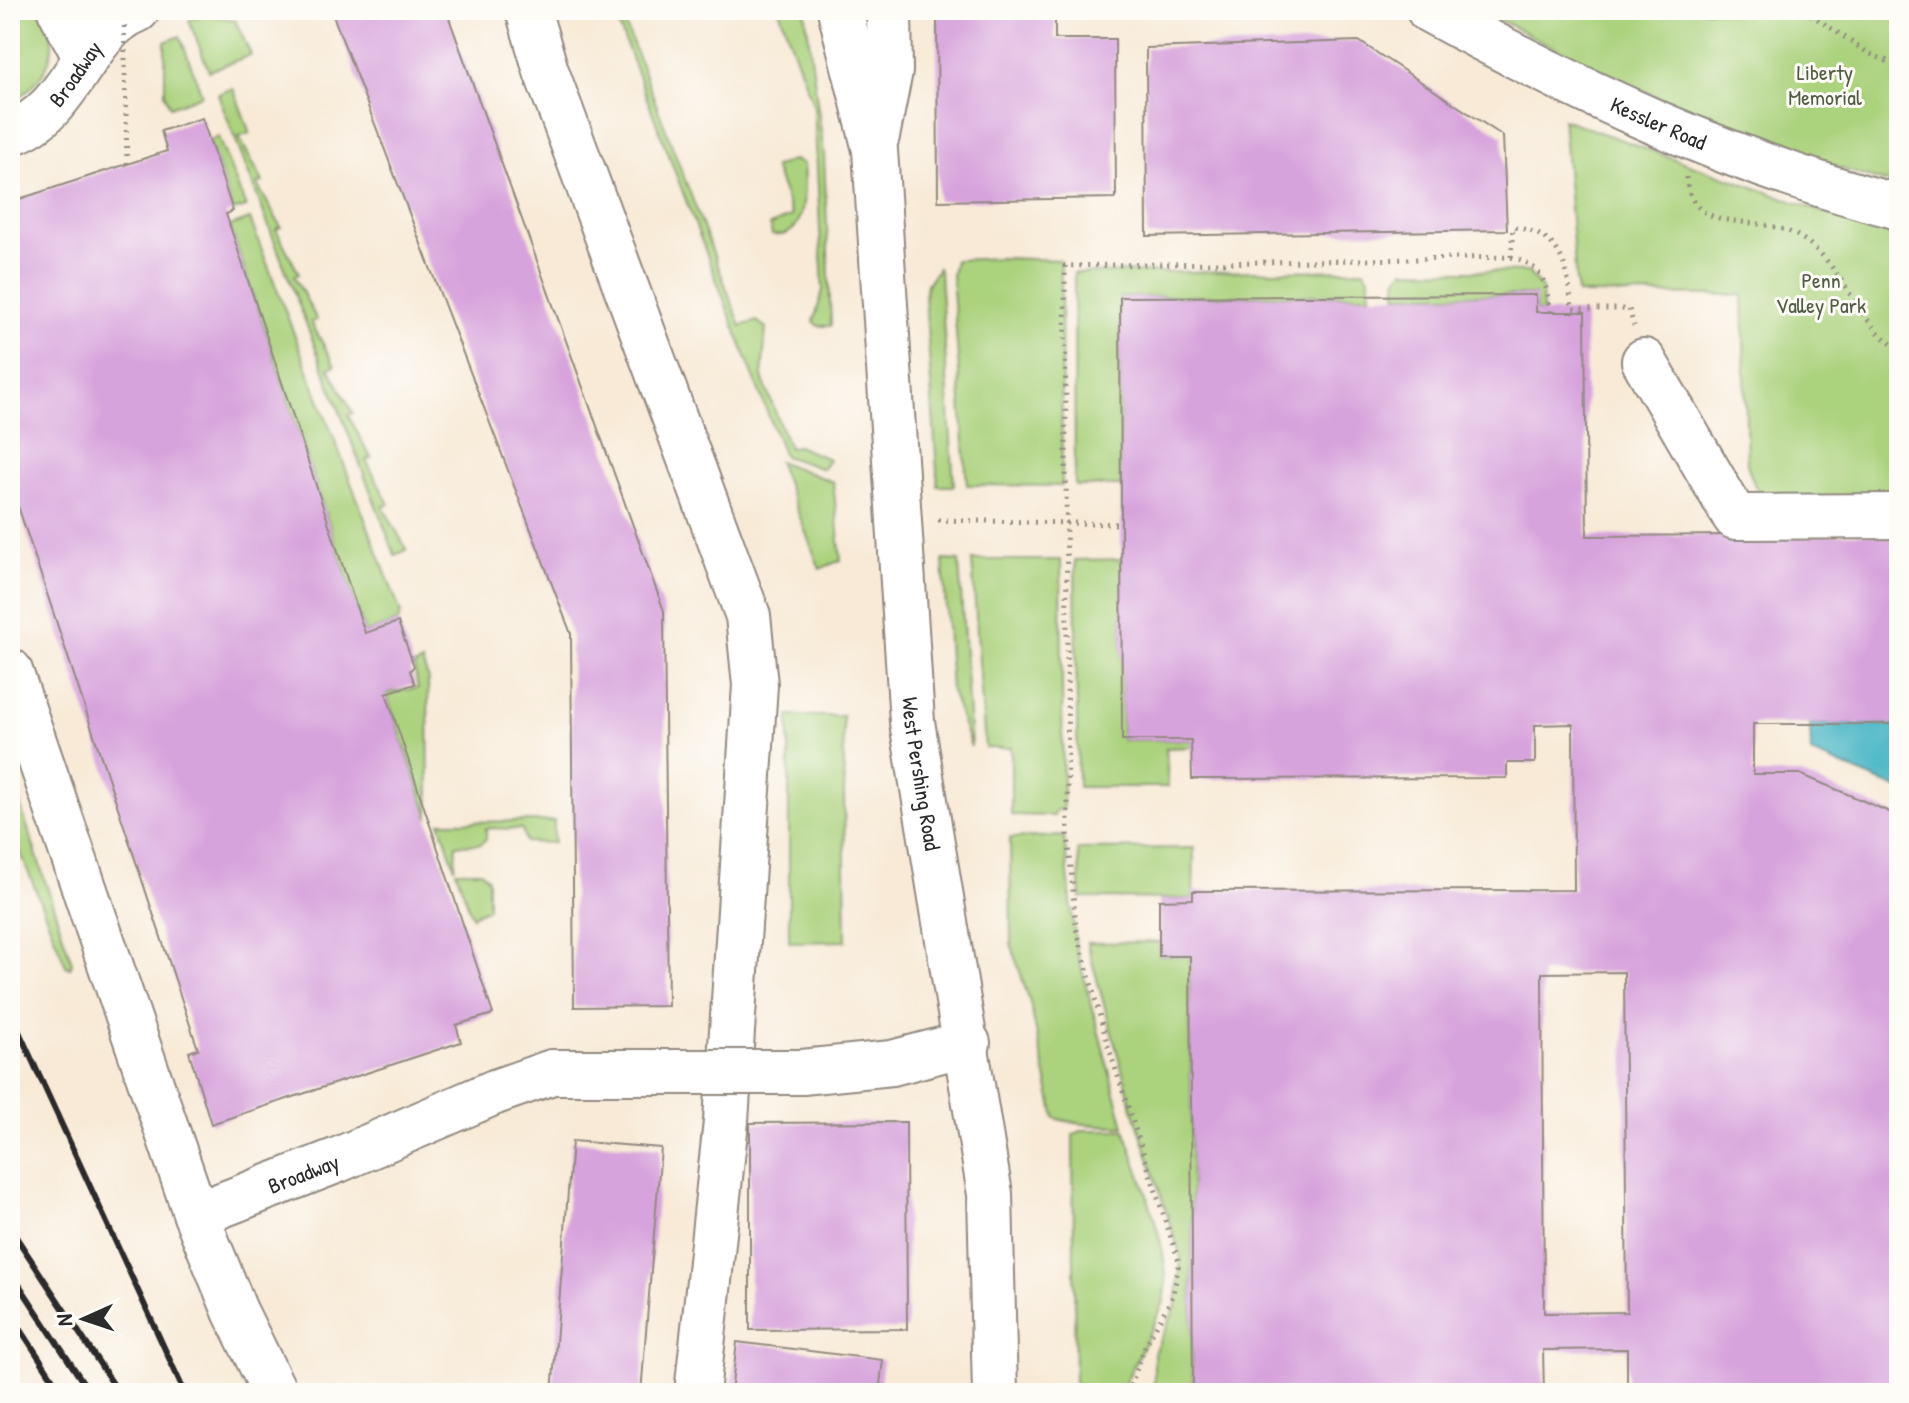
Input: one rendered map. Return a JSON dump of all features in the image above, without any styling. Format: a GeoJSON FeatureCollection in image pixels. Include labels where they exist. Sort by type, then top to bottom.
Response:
{"type":"FeatureCollection","features":[{"type":"Feature","properties":{"kind":"main road"},"geometry":{"type":"LineString","coordinates":[[60,10],[86,58]]}},
{"type":"Feature","properties":{"kind":"main road","name":"Broadway"},"geometry":{"type":"LineString","coordinates":[[10,133],[50,108],[86,58],[124,15],[137,10]]}},
{"type":"Feature","properties":{"kind":"main road"},"geometry":{"type":"LineString","coordinates":[[528,10],[546,71],[748,616],[755,685],[726,1121],[697,1393]]}},
{"type":"Feature","properties":{"kind":"main road","name":"West Pershing Road"},"geometry":{"type":"LineString","coordinates":[[840,10],[875,150],[912,722],[968,1043],[990,1194],[995,1393]]}},
{"type":"Feature","properties":{"kind":"main road","name":"West Pershing Road"},"geometry":{"type":"LineString","coordinates":[[875,150],[890,71],[889,10]]}},
{"type":"Feature","properties":{"kind":"main road","name":"Kessler Road"},"geometry":{"type":"LineString","coordinates":[[1429,10],[1555,79],[1670,127],[1849,194],[1899,207]]}},
{"type":"Feature","properties":{"kind":"main road"},"geometry":{"type":"LineString","coordinates":[[1644,361],[1735,517],[1899,516]]}},
{"type":"Feature","properties":{"kind":"main road"},"geometry":{"type":"LineString","coordinates":[[10,671],[196,1215],[235,1311],[275,1393]]}},
{"type":"Feature","properties":{"kind":"main road","name":"Broadway"},"geometry":{"type":"LineString","coordinates":[[196,1215],[338,1160],[495,1092],[552,1072],[802,1072],[892,1063],[968,1043]]}},
{"type":"Feature","properties":{"kind":"path"},"geometry":{"type":"LineString","coordinates":[[124,10],[127,164]]}},
{"type":"Feature","properties":{"kind":"path"},"geometry":{"type":"LineString","coordinates":[[1804,10],[1868,53],[1899,66]]}},
{"type":"Feature","properties":{"kind":"path"},"geometry":{"type":"LineString","coordinates":[[1685,176],[1687,192],[1698,210],[1712,218],[1779,227],[1814,247],[1882,337],[1899,349]]}},
{"type":"Feature","properties":{"kind":"path"},"geometry":{"type":"LineString","coordinates":[[1511,257],[1513,227],[1532,229],[1551,239],[1565,263],[1572,309],[1629,309],[1644,361]]}},
{"type":"Feature","properties":{"kind":"path"},"geometry":{"type":"LineString","coordinates":[[1128,1393],[1145,1346],[1173,1296],[1179,1262],[1108,1046],[1076,928],[1068,833],[1065,266],[1511,257],[1530,261],[1542,276],[1548,290],[1550,312]]}},
{"type":"Feature","properties":{"kind":"path"},"geometry":{"type":"LineString","coordinates":[[901,520],[1116,524]]}},
{"type":"Feature","properties":{"kind":"green space"},"geometry":{"type":"Polygon","coordinates":[[[10,10],[38,10],[47,22],[52,49],[42,74],[22,95],[10,102],[10,10]]]}},
{"type":"Feature","properties":{"kind":"green space"},"geometry":{"type":"Polygon","coordinates":[[[613,10],[620,10],[741,326],[757,321],[766,328],[762,377],[789,448],[797,446],[829,459],[823,469],[784,456],[613,10]]]}},
{"type":"Feature","properties":{"kind":"green space"},"geometry":{"type":"Polygon","coordinates":[[[779,10],[805,10],[824,154],[831,326],[818,326],[814,321],[823,290],[814,107],[779,10]]]}},
{"type":"Feature","properties":{"kind":"green space","name":"Liberty Memorial"},"geometry":{"type":"Polygon","coordinates":[[[1481,10],[1899,10],[1899,186],[1738,131],[1633,86],[1481,10]]]}},
{"type":"Feature","properties":{"kind":"green space"},"geometry":{"type":"Polygon","coordinates":[[[207,14],[235,20],[251,55],[209,71],[189,20],[207,14]]]}},
{"type":"Feature","properties":{"kind":"green space"},"geometry":{"type":"Polygon","coordinates":[[[180,36],[202,95],[170,107],[165,94],[165,42],[180,36]]]}},
{"type":"Feature","properties":{"kind":"green space"},"geometry":{"type":"Polygon","coordinates":[[[233,88],[250,133],[239,137],[263,182],[257,184],[281,227],[276,229],[299,274],[294,276],[317,320],[311,322],[335,366],[329,368],[353,413],[348,415],[371,458],[366,460],[389,504],[383,507],[407,550],[395,555],[218,94],[233,88]]]}},
{"type":"Feature","properties":{"kind":"green space","name":"Penn Valley Park"},"geometry":{"type":"Polygon","coordinates":[[[1563,119],[1828,214],[1899,235],[1899,500],[1776,501],[1755,487],[1747,464],[1743,295],[1577,294],[1563,119]]]}},
{"type":"Feature","properties":{"kind":"green space"},"geometry":{"type":"Polygon","coordinates":[[[218,137],[246,207],[233,211],[209,140],[218,137]]]}},
{"type":"Feature","properties":{"kind":"green space"},"geometry":{"type":"Polygon","coordinates":[[[793,160],[803,164],[804,198],[799,221],[784,234],[772,235],[770,225],[792,216],[774,167],[793,160]]]}},
{"type":"Feature","properties":{"kind":"green space"},"geometry":{"type":"Polygon","coordinates":[[[250,219],[401,613],[398,622],[365,633],[230,226],[250,219]]]}},
{"type":"Feature","properties":{"kind":"green space"},"geometry":{"type":"Polygon","coordinates":[[[955,260],[1061,260],[1062,486],[967,485],[952,275],[955,260]]]}},
{"type":"Feature","properties":{"kind":"green space"},"geometry":{"type":"Polygon","coordinates":[[[938,268],[954,486],[938,486],[925,297],[927,284],[938,268]]]}},
{"type":"Feature","properties":{"kind":"green space"},"geometry":{"type":"Polygon","coordinates":[[[1364,270],[1369,277],[1370,295],[1120,297],[1121,486],[1075,486],[1074,273],[1364,270]]]}},
{"type":"Feature","properties":{"kind":"green space"},"geometry":{"type":"Polygon","coordinates":[[[1404,270],[1528,272],[1542,289],[1543,312],[1536,312],[1535,295],[1397,295],[1397,278],[1404,270]]]}},
{"type":"Feature","properties":{"kind":"green space"},"geometry":{"type":"Polygon","coordinates":[[[778,461],[833,482],[841,560],[820,569],[778,461]]]}},
{"type":"Feature","properties":{"kind":"green space"},"geometry":{"type":"Polygon","coordinates":[[[1122,559],[1122,740],[1191,740],[1192,747],[1166,748],[1168,787],[1078,787],[1075,560],[1122,559]]]}},
{"type":"Feature","properties":{"kind":"green space"},"geometry":{"type":"Polygon","coordinates":[[[943,560],[959,561],[971,747],[951,691],[943,560]]]}},
{"type":"Feature","properties":{"kind":"green space"},"geometry":{"type":"Polygon","coordinates":[[[972,560],[1061,560],[1063,810],[1056,810],[1054,816],[1011,815],[1011,748],[985,748],[972,560]]]}},
{"type":"Feature","properties":{"kind":"green space"},"geometry":{"type":"Polygon","coordinates":[[[422,662],[428,678],[429,818],[386,693],[418,688],[414,666],[422,662]]]}},
{"type":"Feature","properties":{"kind":"green space"},"geometry":{"type":"Polygon","coordinates":[[[789,716],[843,716],[846,941],[789,942],[789,716]]]}},
{"type":"Feature","properties":{"kind":"green space"},"geometry":{"type":"Polygon","coordinates":[[[10,774],[72,963],[70,968],[66,966],[10,826],[10,774]]]}},
{"type":"Feature","properties":{"kind":"green space"},"geometry":{"type":"Polygon","coordinates":[[[554,821],[554,843],[526,842],[522,829],[486,828],[486,839],[481,844],[456,845],[455,868],[440,822],[554,821]]]}},
{"type":"Feature","properties":{"kind":"green space"},"geometry":{"type":"Polygon","coordinates":[[[1064,836],[1076,948],[1124,1126],[1089,1125],[1055,1118],[1030,1003],[1011,944],[1010,838],[1064,836]]]}},
{"type":"Feature","properties":{"kind":"green space"},"geometry":{"type":"Polygon","coordinates":[[[1194,848],[1193,899],[1081,898],[1078,849],[1194,848]]]}},
{"type":"Feature","properties":{"kind":"green space"},"geometry":{"type":"Polygon","coordinates":[[[456,871],[481,871],[488,879],[488,908],[472,916],[456,871]]]}},
{"type":"Feature","properties":{"kind":"green space"},"geometry":{"type":"Polygon","coordinates":[[[1159,942],[1159,956],[1190,956],[1193,1393],[1149,1393],[1154,1382],[1154,1353],[1176,1306],[1181,1257],[1133,1109],[1087,943],[1159,942]]]}},
{"type":"Feature","properties":{"kind":"green space"},"geometry":{"type":"Polygon","coordinates":[[[1083,1130],[1125,1130],[1154,1218],[1165,1265],[1163,1304],[1123,1393],[1075,1393],[1073,1135],[1083,1130]]]}},
{"type":"Feature","properties":{"kind":"water"},"geometry":{"type":"Polygon","coordinates":[[[1810,724],[1899,724],[1899,789],[1811,753],[1810,724]]]}},
{"type":"Feature","properties":{"kind":"building"},"geometry":{"type":"Polygon","coordinates":[[[331,10],[446,10],[664,611],[668,1006],[574,1007],[571,634],[331,10]]]}},
{"type":"Feature","properties":{"kind":"building"},"geometry":{"type":"Polygon","coordinates":[[[937,10],[1055,10],[1055,39],[1115,39],[1116,198],[938,201],[937,10]]]}},
{"type":"Feature","properties":{"kind":"building"},"geometry":{"type":"Polygon","coordinates":[[[1359,41],[1503,136],[1507,230],[1147,236],[1146,48],[1359,41]]]}},
{"type":"Feature","properties":{"kind":"building"},"geometry":{"type":"Polygon","coordinates":[[[202,118],[233,211],[226,214],[365,633],[398,622],[414,666],[410,671],[415,684],[386,693],[493,1014],[456,1025],[461,1042],[211,1124],[189,1052],[198,1049],[10,482],[10,202],[167,151],[161,131],[202,118]]]}},
{"type":"Feature","properties":{"kind":"building"},"geometry":{"type":"Polygon","coordinates":[[[1536,295],[1536,312],[1585,312],[1587,536],[1899,534],[1899,724],[1753,724],[1753,774],[1800,774],[1899,816],[1899,1393],[1627,1393],[1627,1349],[1543,1350],[1544,1393],[1193,1393],[1190,956],[1159,956],[1159,900],[1193,899],[1193,891],[1574,890],[1573,724],[1535,725],[1535,763],[1507,763],[1507,778],[1192,779],[1191,740],[1122,740],[1120,297],[1536,295]],[[1624,972],[1542,973],[1544,1313],[1627,1312],[1624,972]]]}},
{"type":"Feature","properties":{"kind":"building"},"geometry":{"type":"Polygon","coordinates":[[[906,1122],[907,1329],[750,1330],[750,1123],[906,1122]]]}},
{"type":"Feature","properties":{"kind":"building"},"geometry":{"type":"Polygon","coordinates":[[[572,1141],[661,1148],[641,1393],[552,1393],[572,1141]]]}},
{"type":"Feature","properties":{"kind":"building"},"geometry":{"type":"Polygon","coordinates":[[[737,1342],[883,1360],[879,1393],[731,1393],[737,1342]]]}},
{"type":"Feature","properties":{"kind":"building"},"geometry":{"type":"Polygon","coordinates":[[[405,1384],[484,1391],[484,1393],[405,1393],[405,1384]]]}},
{"type":"Feature","properties":{"kind":"railway"},"geometry":{"type":"LineString","coordinates":[[10,1012],[185,1393]]}},
{"type":"Feature","properties":{"kind":"railway"},"geometry":{"type":"LineString","coordinates":[[10,1228],[119,1393]]}},
{"type":"Feature","properties":{"kind":"railway"},"geometry":{"type":"LineString","coordinates":[[10,1271],[90,1393]]}},
{"type":"Feature","properties":{"kind":"railway"},"geometry":{"type":"LineString","coordinates":[[10,1313],[62,1393]]}}]}
